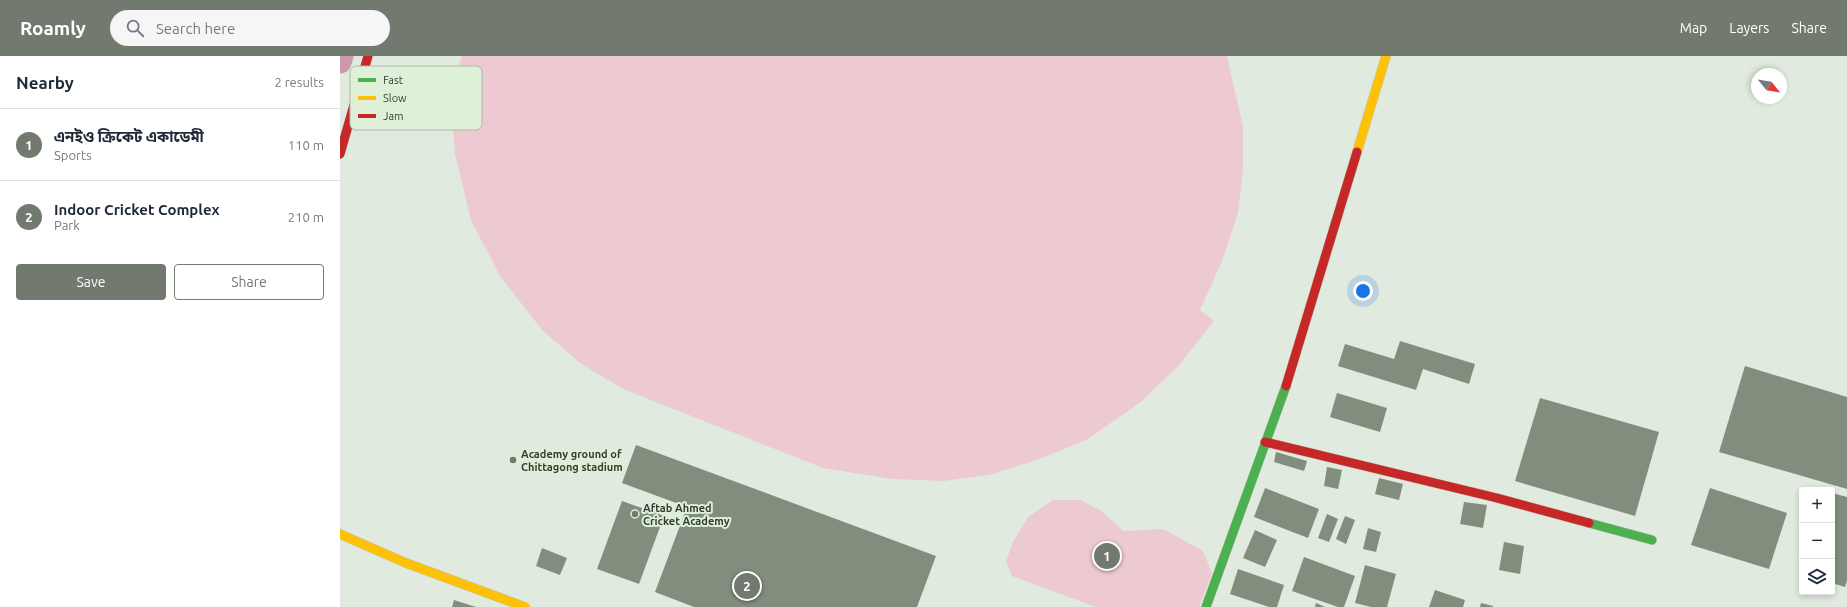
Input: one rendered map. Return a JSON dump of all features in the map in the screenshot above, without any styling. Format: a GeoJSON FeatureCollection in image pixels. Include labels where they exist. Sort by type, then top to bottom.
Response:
{"type":"FeatureCollection","features":[{"type":"Feature","properties":{"kind":"street"},"geometry":{"type":"LineString","coordinates":[[365,66],[368,56]]}},
{"type":"Feature","properties":{"kind":"street"},"geometry":{"type":"LineString","coordinates":[[1206,607],[1285,388],[1386,56]]}},
{"type":"Feature","properties":{"kind":"street"},"geometry":{"type":"LineString","coordinates":[[340,154],[350,119]]}},
{"type":"Feature","properties":{"kind":"street"},"geometry":{"type":"LineString","coordinates":[[1266,442],[1497,498],[1652,540]]}},
{"type":"Feature","properties":{"kind":"street"},"geometry":{"type":"LineString","coordinates":[[340,534],[406,563],[525,607]]}},
{"type":"Feature","properties":{"kind":"shaded area"},"geometry":{"type":"Polygon","coordinates":[[[462,56],[1227,56],[1243,127],[1243,170],[1238,213],[1222,261],[1200,310],[1214,321],[1180,364],[1142,401],[1088,439],[1040,459],[989,475],[943,481],[892,479],[823,468],[623,389],[580,363],[542,330],[500,276],[471,220],[455,154],[453,130],[482,130],[482,66],[459,66],[462,56]]]}},
{"type":"Feature","properties":{"kind":"shaded area"},"geometry":{"type":"Polygon","coordinates":[[[1053,500],[1080,500],[1102,511],[1123,531],[1163,529],[1203,551],[1212,573],[1199,607],[1096,607],[1012,576],[1006,561],[1013,542],[1028,517],[1053,500]]]}},
{"type":"Feature","properties":{"kind":"building"},"geometry":{"type":"Polygon","coordinates":[[[1400,341],[1475,364],[1469,384],[1423,369],[1416,390],[1338,366],[1345,344],[1394,359],[1400,341]]]}},
{"type":"Feature","properties":{"kind":"building"},"geometry":{"type":"Polygon","coordinates":[[[1745,366],[1847,397],[1847,489],[1719,452],[1745,366]]]}},
{"type":"Feature","properties":{"kind":"building"},"geometry":{"type":"Polygon","coordinates":[[[1337,393],[1387,408],[1380,432],[1330,417],[1337,393]]]}},
{"type":"Feature","properties":{"kind":"building"},"geometry":{"type":"Polygon","coordinates":[[[1540,398],[1659,432],[1635,516],[1515,481],[1540,398]]]}},
{"type":"Feature","properties":{"kind":"building"},"geometry":{"type":"Polygon","coordinates":[[[636,445],[936,556],[917,607],[694,607],[655,592],[687,507],[622,483],[636,445]]]}},
{"type":"Feature","properties":{"kind":"building"},"geometry":{"type":"Polygon","coordinates":[[[1276,452],[1307,461],[1304,471],[1274,462],[1276,452]]]}},
{"type":"Feature","properties":{"kind":"building"},"geometry":{"type":"Polygon","coordinates":[[[1327,467],[1342,470],[1338,489],[1324,486],[1327,467]]]}},
{"type":"Feature","properties":{"kind":"building"},"geometry":{"type":"Polygon","coordinates":[[[1379,478],[1403,484],[1399,500],[1375,494],[1379,478]]]}},
{"type":"Feature","properties":{"kind":"building"},"geometry":{"type":"Polygon","coordinates":[[[1265,488],[1319,509],[1308,538],[1254,517],[1265,488]]]}},
{"type":"Feature","properties":{"kind":"building"},"geometry":{"type":"Polygon","coordinates":[[[1710,488],[1787,513],[1769,569],[1691,545],[1710,488]]]}},
{"type":"Feature","properties":{"kind":"building"},"geometry":{"type":"Polygon","coordinates":[[[1835,494],[1847,497],[1847,581],[1845,587],[1835,584],[1835,494]]]}},
{"type":"Feature","properties":{"kind":"building"},"geometry":{"type":"Polygon","coordinates":[[[622,501],[664,516],[639,584],[597,569],[622,501]]]}},
{"type":"Feature","properties":{"kind":"building"},"geometry":{"type":"Polygon","coordinates":[[[1464,502],[1487,505],[1483,528],[1460,524],[1464,502]]]}},
{"type":"Feature","properties":{"kind":"building"},"geometry":{"type":"Polygon","coordinates":[[[1327,514],[1338,519],[1329,542],[1318,538],[1327,514]]]}},
{"type":"Feature","properties":{"kind":"building"},"geometry":{"type":"Polygon","coordinates":[[[1345,516],[1355,520],[1346,544],[1336,539],[1345,516]]]}},
{"type":"Feature","properties":{"kind":"building"},"geometry":{"type":"Polygon","coordinates":[[[1368,528],[1381,532],[1376,552],[1363,549],[1368,528]]]}},
{"type":"Feature","properties":{"kind":"building"},"geometry":{"type":"Polygon","coordinates":[[[1255,530],[1277,540],[1265,567],[1243,558],[1255,530]]]}},
{"type":"Feature","properties":{"kind":"building"},"geometry":{"type":"Polygon","coordinates":[[[1504,542],[1524,546],[1520,574],[1499,570],[1504,542]]]}},
{"type":"Feature","properties":{"kind":"building"},"geometry":{"type":"Polygon","coordinates":[[[542,548],[567,558],[560,575],[536,566],[542,548]]]}},
{"type":"Feature","properties":{"kind":"building"},"geometry":{"type":"Polygon","coordinates":[[[1304,557],[1355,576],[1344,607],[1338,607],[1292,591],[1304,557]]]}},
{"type":"Feature","properties":{"kind":"building"},"geometry":{"type":"Polygon","coordinates":[[[1365,565],[1396,574],[1387,607],[1371,607],[1355,603],[1365,565]]]}},
{"type":"Feature","properties":{"kind":"building"},"geometry":{"type":"Polygon","coordinates":[[[1238,569],[1284,585],[1277,607],[1269,607],[1230,594],[1238,569]]]}},
{"type":"Feature","properties":{"kind":"building"},"geometry":{"type":"Polygon","coordinates":[[[1435,590],[1465,600],[1463,607],[1429,607],[1435,590]]]}},
{"type":"Feature","properties":{"kind":"building"},"geometry":{"type":"Polygon","coordinates":[[[454,600],[476,607],[452,607],[454,600]]]}},
{"type":"Feature","properties":{"kind":"building"},"geometry":{"type":"Polygon","coordinates":[[[1316,603],[1325,607],[1315,607],[1316,603]]]}},
{"type":"Feature","properties":{"kind":"building"},"geometry":{"type":"Polygon","coordinates":[[[1481,603],[1493,606],[1493,607],[1480,607],[1481,603]]]}},
{"type":"Feature","properties":{"kind":"waterway"},"geometry":{"type":"LineString","coordinates":[[340,62],[342,56]]}},
{"type":"Feature","properties":{"kind":"traffic: fast"},"geometry":{"type":"LineString","coordinates":[[1206,607],[1286,386]]}},
{"type":"Feature","properties":{"kind":"traffic: fast"},"geometry":{"type":"LineString","coordinates":[[1589,523],[1652,540]]}},
{"type":"Feature","properties":{"kind":"traffic: slow"},"geometry":{"type":"LineString","coordinates":[[1357,152],[1386,56]]}},
{"type":"Feature","properties":{"kind":"traffic: slow"},"geometry":{"type":"LineString","coordinates":[[340,534],[406,563],[525,607]]}},
{"type":"Feature","properties":{"kind":"traffic: jam"},"geometry":{"type":"LineString","coordinates":[[365,66],[368,56]]}},
{"type":"Feature","properties":{"kind":"traffic: jam"},"geometry":{"type":"LineString","coordinates":[[340,154],[350,119]]}},
{"type":"Feature","properties":{"kind":"traffic: jam"},"geometry":{"type":"LineString","coordinates":[[1286,386],[1357,152]]}},
{"type":"Feature","properties":{"kind":"traffic: jam"},"geometry":{"type":"LineString","coordinates":[[1265,442],[1497,498],[1589,523]]}},
{"type":"Feature","properties":{"kind":"place","name":"Academy ground of Chittagong stadium"},"geometry":{"type":"Point","coordinates":[513,460]}},
{"type":"Feature","properties":{"kind":"place","name":"Aftab Ahmed Cricket Academy"},"geometry":{"type":"Point","coordinates":[635,514]}},
{"type":"Feature","properties":{"kind":"place","name":"এনইও ক্রিকেট একাডেমী"},"geometry":{"type":"Point","coordinates":[1107,556]}},
{"type":"Feature","properties":{"kind":"place","name":"Indoor Cricket Complex"},"geometry":{"type":"Point","coordinates":[747,586]}}]}
